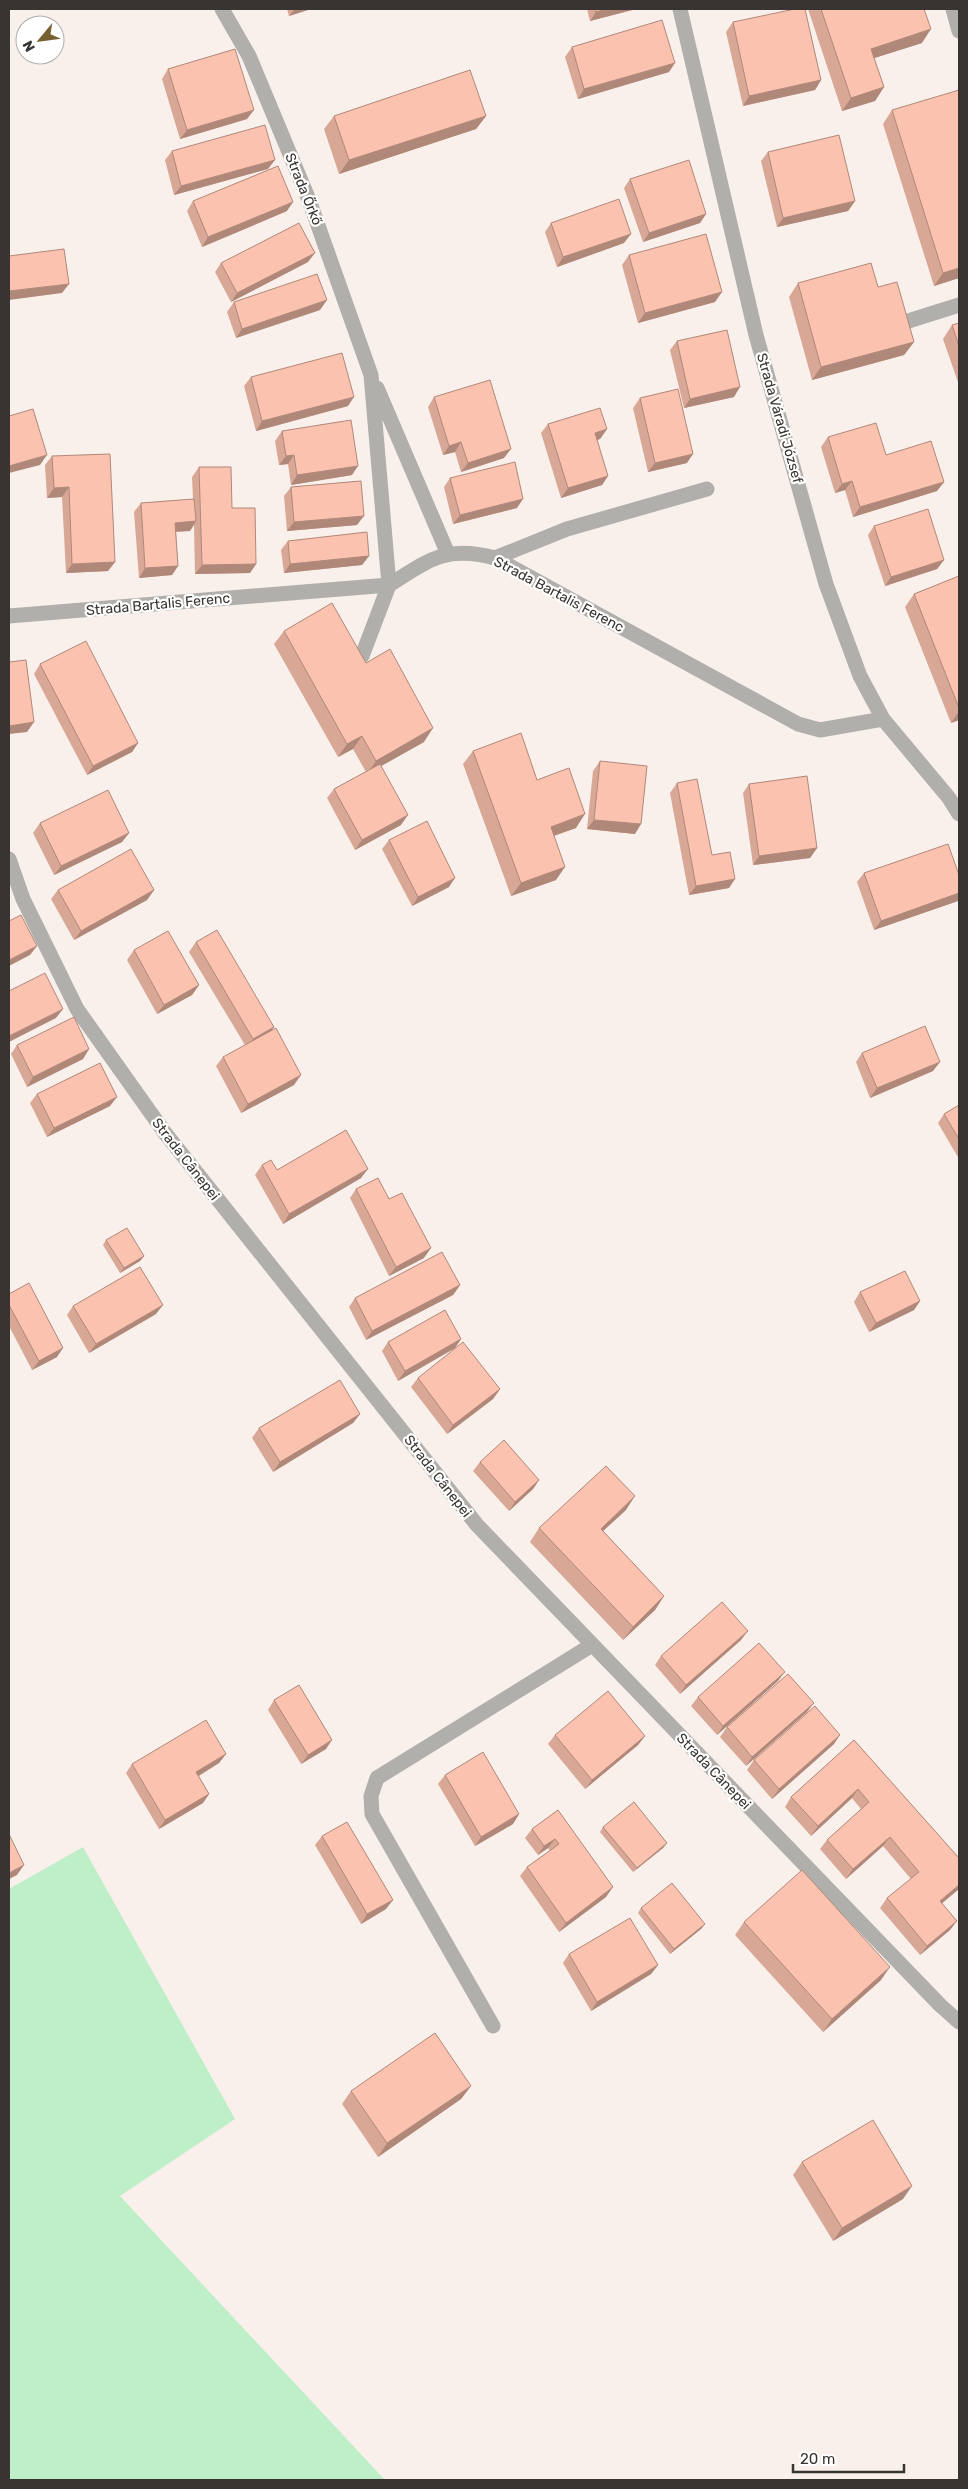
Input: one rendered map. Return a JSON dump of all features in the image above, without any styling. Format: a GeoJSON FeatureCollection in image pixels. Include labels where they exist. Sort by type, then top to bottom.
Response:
{"type":"FeatureCollection","features":[{"type":"Feature","properties":{"kind":"street","name":"Strada Őrkő"},"geometry":{"type":"LineString","coordinates":[[222,9],[249,56],[309,200],[371,375],[448,554]]}},
{"type":"Feature","properties":{"kind":"street","name":"Strada Váradi József"},"geometry":{"type":"LineString","coordinates":[[680,9],[756,335],[826,584],[860,676],[883,719],[954,796],[959,814]]}},
{"type":"Feature","properties":{"kind":"street"},"geometry":{"type":"LineString","coordinates":[[953,9],[959,31]]}},
{"type":"Feature","properties":{"kind":"street"},"geometry":{"type":"LineString","coordinates":[[905,322],[959,305]]}},
{"type":"Feature","properties":{"kind":"street","name":"Strada Őrkő"},"geometry":{"type":"LineString","coordinates":[[362,656],[389,585],[371,375]]}},
{"type":"Feature","properties":{"kind":"street"},"geometry":{"type":"LineString","coordinates":[[495,558],[567,529],[707,489]]}},
{"type":"Feature","properties":{"kind":"street","name":"Strada Bartalis Ferenc"},"geometry":{"type":"LineString","coordinates":[[9,616],[389,585],[433,558],[448,554],[476,553],[495,558],[798,724],[820,730],[883,719]]}},
{"type":"Feature","properties":{"kind":"street","name":"Strada Cânepei"},"geometry":{"type":"LineString","coordinates":[[9,859],[23,899],[77,1009],[165,1133],[477,1525],[933,1998],[959,2022]]}},
{"type":"Feature","properties":{"kind":"street"},"geometry":{"type":"LineString","coordinates":[[494,2026],[372,1814],[371,1796],[377,1778],[592,1645]]}},
{"type":"Feature","properties":{"kind":"green space"},"geometry":{"type":"Polygon","coordinates":[[[83,1847],[235,2119],[120,2196],[385,2480],[9,2480],[9,1889],[83,1847]]]}},
{"type":"Feature","properties":{"kind":"building"},"geometry":{"type":"Polygon","coordinates":[[[596,9],[607,9],[596,12],[596,9]]]}},
{"type":"Feature","properties":{"kind":"building"},"geometry":{"type":"Polygon","coordinates":[[[795,9],[805,9],[821,80],[749,96],[733,22],[795,9]]]}},
{"type":"Feature","properties":{"kind":"building"},"geometry":{"type":"Polygon","coordinates":[[[821,9],[924,9],[931,29],[871,49],[884,87],[851,98],[821,9]]]}},
{"type":"Feature","properties":{"kind":"building"},"geometry":{"type":"Polygon","coordinates":[[[662,20],[675,63],[584,89],[572,47],[662,20]]]}},
{"type":"Feature","properties":{"kind":"building"},"geometry":{"type":"Polygon","coordinates":[[[235,49],[254,110],[187,130],[168,69],[235,49]]]}},
{"type":"Feature","properties":{"kind":"building"},"geometry":{"type":"Polygon","coordinates":[[[470,70],[486,116],[349,160],[334,116],[470,70]]]}},
{"type":"Feature","properties":{"kind":"building"},"geometry":{"type":"Polygon","coordinates":[[[959,90],[959,268],[943,273],[892,110],[959,90]]]}},
{"type":"Feature","properties":{"kind":"building"},"geometry":{"type":"Polygon","coordinates":[[[265,125],[275,160],[181,186],[172,151],[265,125]]]}},
{"type":"Feature","properties":{"kind":"building"},"geometry":{"type":"Polygon","coordinates":[[[839,135],[855,201],[783,218],[768,152],[839,135]]]}},
{"type":"Feature","properties":{"kind":"building"},"geometry":{"type":"Polygon","coordinates":[[[689,160],[706,214],[649,233],[630,179],[689,160]]]}},
{"type":"Feature","properties":{"kind":"building"},"geometry":{"type":"Polygon","coordinates":[[[278,166],[293,202],[208,237],[193,201],[278,166]]]}},
{"type":"Feature","properties":{"kind":"building"},"geometry":{"type":"Polygon","coordinates":[[[619,199],[631,234],[563,257],[551,223],[619,199]]]}},
{"type":"Feature","properties":{"kind":"building"},"geometry":{"type":"Polygon","coordinates":[[[299,223],[315,253],[237,293],[221,263],[299,223]]]}},
{"type":"Feature","properties":{"kind":"building"},"geometry":{"type":"Polygon","coordinates":[[[706,234],[722,292],[645,313],[629,255],[706,234]]]}},
{"type":"Feature","properties":{"kind":"building"},"geometry":{"type":"Polygon","coordinates":[[[64,249],[69,284],[9,291],[9,256],[64,249]]]}},
{"type":"Feature","properties":{"kind":"building"},"geometry":{"type":"Polygon","coordinates":[[[871,263],[878,287],[897,282],[914,342],[821,367],[798,283],[871,263]]]}},
{"type":"Feature","properties":{"kind":"building"},"geometry":{"type":"Polygon","coordinates":[[[317,274],[327,300],[242,329],[234,302],[317,274]]]}},
{"type":"Feature","properties":{"kind":"building"},"geometry":{"type":"Polygon","coordinates":[[[959,323],[959,346],[952,325],[959,323]]]}},
{"type":"Feature","properties":{"kind":"building"},"geometry":{"type":"Polygon","coordinates":[[[727,330],[740,387],[690,399],[677,341],[727,330]]]}},
{"type":"Feature","properties":{"kind":"building"},"geometry":{"type":"Polygon","coordinates":[[[342,353],[354,397],[262,421],[251,377],[342,353]]]}},
{"type":"Feature","properties":{"kind":"building"},"geometry":{"type":"Polygon","coordinates":[[[490,380],[511,449],[468,463],[461,442],[449,446],[434,397],[490,380]]]}},
{"type":"Feature","properties":{"kind":"building"},"geometry":{"type":"Polygon","coordinates":[[[678,389],[693,454],[655,463],[640,398],[678,389]]]}},
{"type":"Feature","properties":{"kind":"building"},"geometry":{"type":"Polygon","coordinates":[[[600,408],[607,429],[595,433],[608,476],[568,488],[548,424],[600,408]]]}},
{"type":"Feature","properties":{"kind":"building"},"geometry":{"type":"Polygon","coordinates":[[[33,409],[47,455],[9,466],[9,416],[33,409]]]}},
{"type":"Feature","properties":{"kind":"building"},"geometry":{"type":"Polygon","coordinates":[[[351,420],[358,466],[297,475],[294,455],[286,456],[282,431],[351,420]]]}},
{"type":"Feature","properties":{"kind":"building"},"geometry":{"type":"Polygon","coordinates":[[[876,423],[886,455],[931,441],[944,482],[860,507],[852,481],[842,484],[828,437],[876,423]]]}},
{"type":"Feature","properties":{"kind":"building"},"geometry":{"type":"Polygon","coordinates":[[[110,454],[115,562],[72,564],[69,487],[54,488],[52,456],[110,454]]]}},
{"type":"Feature","properties":{"kind":"building"},"geometry":{"type":"Polygon","coordinates":[[[515,462],[523,499],[460,515],[450,478],[515,462]]]}},
{"type":"Feature","properties":{"kind":"building"},"geometry":{"type":"Polygon","coordinates":[[[199,467],[231,467],[232,508],[255,508],[256,564],[202,565],[199,467]]]}},
{"type":"Feature","properties":{"kind":"building"},"geometry":{"type":"Polygon","coordinates":[[[361,481],[364,516],[294,522],[291,487],[361,481]]]}},
{"type":"Feature","properties":{"kind":"building"},"geometry":{"type":"Polygon","coordinates":[[[194,499],[196,521],[175,523],[178,566],[145,568],[141,503],[194,499]]]}},
{"type":"Feature","properties":{"kind":"building"},"geometry":{"type":"Polygon","coordinates":[[[928,509],[944,560],[891,577],[874,526],[928,509]]]}},
{"type":"Feature","properties":{"kind":"building"},"geometry":{"type":"Polygon","coordinates":[[[367,532],[369,556],[290,564],[288,541],[367,532]]]}},
{"type":"Feature","properties":{"kind":"building"},"geometry":{"type":"Polygon","coordinates":[[[959,576],[959,708],[914,594],[959,576]]]}},
{"type":"Feature","properties":{"kind":"building"},"geometry":{"type":"Polygon","coordinates":[[[332,603],[366,663],[390,649],[433,728],[376,761],[362,736],[347,744],[284,631],[332,603]]]}},
{"type":"Feature","properties":{"kind":"building"},"geometry":{"type":"Polygon","coordinates":[[[86,641],[138,743],[93,766],[40,664],[86,641]]]}},
{"type":"Feature","properties":{"kind":"building"},"geometry":{"type":"Polygon","coordinates":[[[26,660],[34,722],[9,726],[9,662],[26,660]]]}},
{"type":"Feature","properties":{"kind":"building"},"geometry":{"type":"Polygon","coordinates":[[[521,733],[537,780],[569,768],[585,814],[551,827],[565,867],[521,883],[473,751],[521,733]]]}},
{"type":"Feature","properties":{"kind":"building"},"geometry":{"type":"Polygon","coordinates":[[[600,761],[647,766],[641,824],[594,820],[600,761]]]}},
{"type":"Feature","properties":{"kind":"building"},"geometry":{"type":"Polygon","coordinates":[[[380,764],[408,815],[362,840],[334,789],[380,764]]]}},
{"type":"Feature","properties":{"kind":"building"},"geometry":{"type":"Polygon","coordinates":[[[807,776],[817,848],[759,856],[749,784],[807,776]]]}},
{"type":"Feature","properties":{"kind":"building"},"geometry":{"type":"Polygon","coordinates":[[[697,779],[712,855],[730,852],[735,879],[696,886],[677,783],[697,779]]]}},
{"type":"Feature","properties":{"kind":"building"},"geometry":{"type":"Polygon","coordinates":[[[108,790],[129,833],[61,866],[40,823],[108,790]]]}},
{"type":"Feature","properties":{"kind":"building"},"geometry":{"type":"Polygon","coordinates":[[[427,821],[455,878],[418,897],[389,840],[427,821]]]}},
{"type":"Feature","properties":{"kind":"building"},"geometry":{"type":"Polygon","coordinates":[[[948,844],[959,875],[959,893],[881,921],[864,873],[948,844]]]}},
{"type":"Feature","properties":{"kind":"building"},"geometry":{"type":"Polygon","coordinates":[[[131,849],[154,890],[81,931],[58,890],[131,849]]]}},
{"type":"Feature","properties":{"kind":"building"},"geometry":{"type":"Polygon","coordinates":[[[21,915],[37,946],[9,960],[9,921],[21,915]]]}},
{"type":"Feature","properties":{"kind":"building"},"geometry":{"type":"Polygon","coordinates":[[[217,930],[274,1027],[253,1039],[196,942],[217,930]]]}},
{"type":"Feature","properties":{"kind":"building"},"geometry":{"type":"Polygon","coordinates":[[[168,931],[199,985],[164,1005],[134,950],[168,931]]]}},
{"type":"Feature","properties":{"kind":"building"},"geometry":{"type":"Polygon","coordinates":[[[45,973],[63,1009],[9,1036],[9,991],[45,973]]]}},
{"type":"Feature","properties":{"kind":"building"},"geometry":{"type":"Polygon","coordinates":[[[74,1017],[89,1049],[33,1077],[17,1045],[74,1017]]]}},
{"type":"Feature","properties":{"kind":"building"},"geometry":{"type":"Polygon","coordinates":[[[925,1026],[940,1062],[877,1088],[862,1053],[925,1026]]]}},
{"type":"Feature","properties":{"kind":"building"},"geometry":{"type":"Polygon","coordinates":[[[276,1028],[301,1075],[248,1104],[223,1057],[276,1028]]]}},
{"type":"Feature","properties":{"kind":"building"},"geometry":{"type":"Polygon","coordinates":[[[100,1063],[117,1097],[54,1128],[37,1094],[100,1063]]]}},
{"type":"Feature","properties":{"kind":"building"},"geometry":{"type":"Polygon","coordinates":[[[959,1105],[959,1139],[944,1114],[959,1105]]]}},
{"type":"Feature","properties":{"kind":"building"},"geometry":{"type":"Polygon","coordinates":[[[346,1130],[368,1169],[289,1214],[262,1165],[271,1160],[277,1170],[346,1130]]]}},
{"type":"Feature","properties":{"kind":"building"},"geometry":{"type":"Polygon","coordinates":[[[378,1178],[389,1199],[402,1193],[431,1248],[396,1267],[356,1189],[378,1178]]]}},
{"type":"Feature","properties":{"kind":"building"},"geometry":{"type":"Polygon","coordinates":[[[127,1228],[144,1256],[124,1268],[106,1240],[127,1228]]]}},
{"type":"Feature","properties":{"kind":"building"},"geometry":{"type":"Polygon","coordinates":[[[442,1252],[460,1285],[372,1331],[355,1298],[442,1252]]]}},
{"type":"Feature","properties":{"kind":"building"},"geometry":{"type":"Polygon","coordinates":[[[140,1267],[163,1305],[96,1344],[73,1306],[140,1267]]]}},
{"type":"Feature","properties":{"kind":"building"},"geometry":{"type":"Polygon","coordinates":[[[905,1271],[920,1301],[876,1323],[860,1292],[905,1271]]]}},
{"type":"Feature","properties":{"kind":"building"},"geometry":{"type":"Polygon","coordinates":[[[29,1283],[63,1348],[39,1361],[9,1305],[9,1294],[29,1283]]]}},
{"type":"Feature","properties":{"kind":"building"},"geometry":{"type":"Polygon","coordinates":[[[445,1310],[461,1339],[405,1371],[388,1342],[445,1310]]]}},
{"type":"Feature","properties":{"kind":"building"},"geometry":{"type":"Polygon","coordinates":[[[463,1342],[500,1389],[453,1425],[418,1378],[463,1342]]]}},
{"type":"Feature","properties":{"kind":"building"},"geometry":{"type":"Polygon","coordinates":[[[340,1380],[360,1414],[280,1462],[259,1428],[340,1380]]]}},
{"type":"Feature","properties":{"kind":"building"},"geometry":{"type":"Polygon","coordinates":[[[504,1440],[539,1480],[515,1502],[480,1462],[504,1440]]]}},
{"type":"Feature","properties":{"kind":"building"},"geometry":{"type":"Polygon","coordinates":[[[606,1466],[635,1496],[601,1529],[664,1596],[633,1627],[539,1528],[606,1466]]]}},
{"type":"Feature","properties":{"kind":"building"},"geometry":{"type":"Polygon","coordinates":[[[722,1602],[748,1631],[686,1685],[661,1656],[722,1602]]]}},
{"type":"Feature","properties":{"kind":"building"},"geometry":{"type":"Polygon","coordinates":[[[759,1643],[785,1672],[723,1726],[698,1697],[759,1643]]]}},
{"type":"Feature","properties":{"kind":"building"},"geometry":{"type":"Polygon","coordinates":[[[788,1674],[814,1703],[752,1757],[727,1727],[788,1674]]]}},
{"type":"Feature","properties":{"kind":"building"},"geometry":{"type":"Polygon","coordinates":[[[299,1685],[332,1740],[308,1755],[274,1700],[299,1685]]]}},
{"type":"Feature","properties":{"kind":"building"},"geometry":{"type":"Polygon","coordinates":[[[608,1691],[645,1736],[592,1780],[555,1735],[608,1691]]]}},
{"type":"Feature","properties":{"kind":"building"},"geometry":{"type":"Polygon","coordinates":[[[815,1706],[840,1735],[779,1789],[754,1760],[815,1706]]]}},
{"type":"Feature","properties":{"kind":"building"},"geometry":{"type":"Polygon","coordinates":[[[206,1720],[226,1754],[196,1772],[209,1794],[165,1820],[132,1764],[206,1720]]]}},
{"type":"Feature","properties":{"kind":"building"},"geometry":{"type":"Polygon","coordinates":[[[854,1740],[959,1858],[959,1885],[940,1901],[957,1921],[927,1946],[887,1898],[919,1872],[890,1837],[853,1869],[827,1840],[869,1802],[858,1789],[818,1826],[791,1797],[854,1740]]]}},
{"type":"Feature","properties":{"kind":"building"},"geometry":{"type":"Polygon","coordinates":[[[483,1752],[519,1814],[481,1837],[445,1775],[483,1752]]]}},
{"type":"Feature","properties":{"kind":"building"},"geometry":{"type":"Polygon","coordinates":[[[634,1802],[667,1843],[637,1868],[603,1827],[634,1802]]]}},
{"type":"Feature","properties":{"kind":"building"},"geometry":{"type":"Polygon","coordinates":[[[558,1810],[613,1887],[566,1923],[527,1867],[559,1844],[555,1839],[544,1846],[532,1829],[558,1810]]]}},
{"type":"Feature","properties":{"kind":"building"},"geometry":{"type":"Polygon","coordinates":[[[347,1822],[393,1900],[367,1914],[322,1836],[347,1822]]]}},
{"type":"Feature","properties":{"kind":"building"},"geometry":{"type":"Polygon","coordinates":[[[9,1834],[24,1865],[9,1873],[9,1834]]]}},
{"type":"Feature","properties":{"kind":"building"},"geometry":{"type":"Polygon","coordinates":[[[802,1870],[890,1967],[832,2019],[744,1922],[802,1870]]]}},
{"type":"Feature","properties":{"kind":"building"},"geometry":{"type":"Polygon","coordinates":[[[672,1883],[705,1924],[674,1949],[641,1908],[672,1883]]]}},
{"type":"Feature","properties":{"kind":"building"},"geometry":{"type":"Polygon","coordinates":[[[630,1918],[658,1965],[597,2002],[569,1954],[630,1918]]]}},
{"type":"Feature","properties":{"kind":"building"},"geometry":{"type":"Polygon","coordinates":[[[435,2033],[471,2086],[387,2143],[351,2091],[435,2033]]]}},
{"type":"Feature","properties":{"kind":"building"},"geometry":{"type":"Polygon","coordinates":[[[873,2120],[912,2186],[842,2228],[802,2162],[873,2120]]]}}]}
